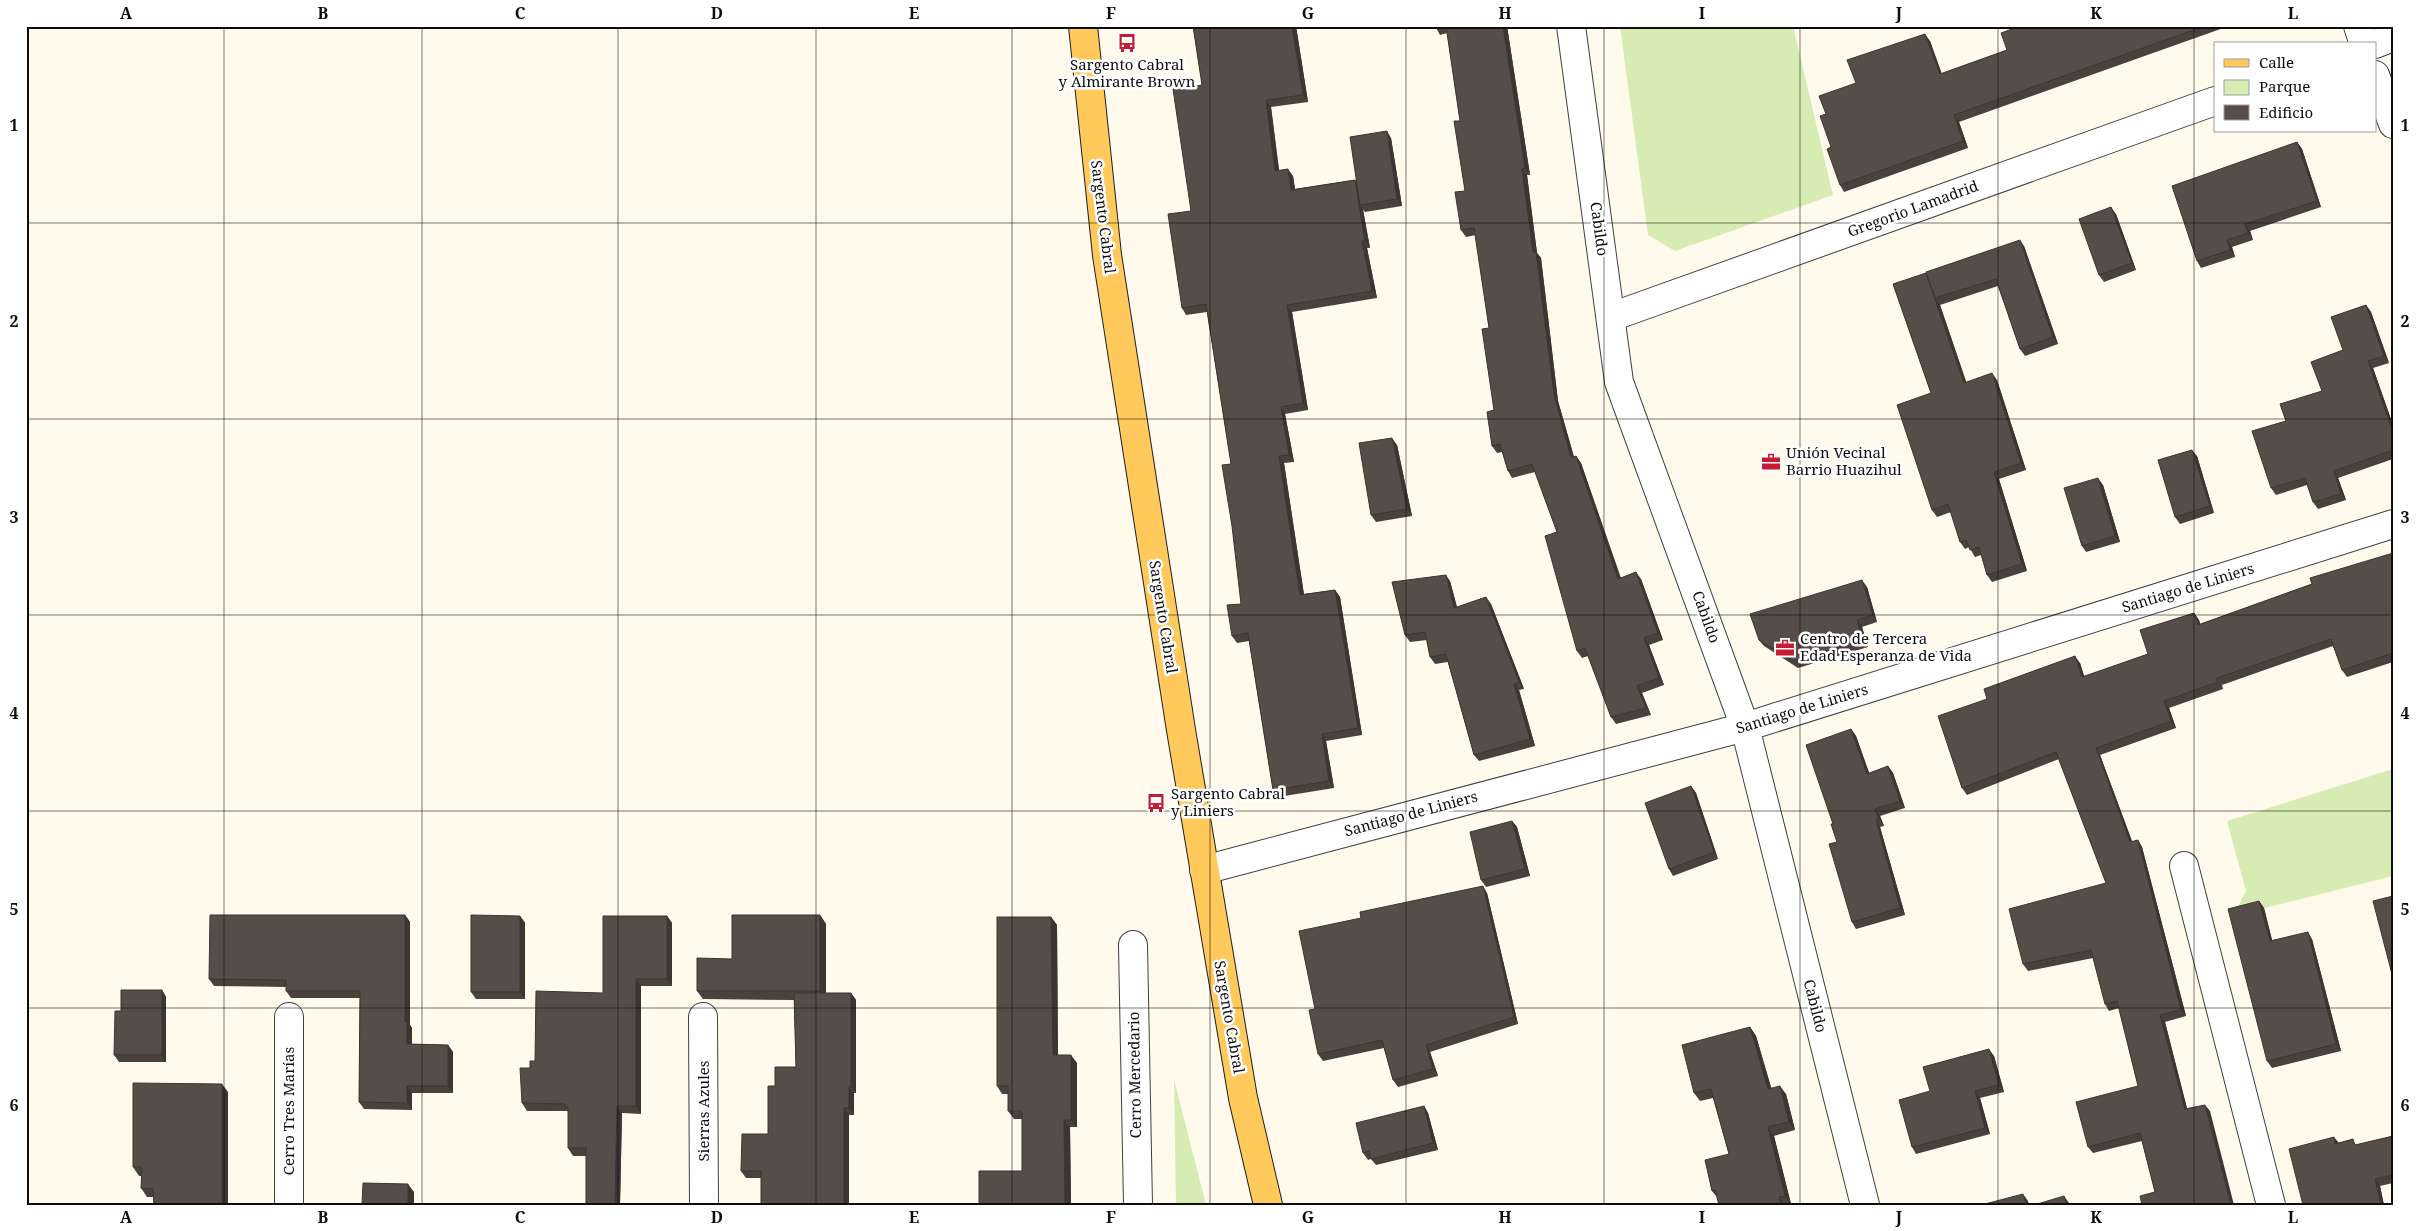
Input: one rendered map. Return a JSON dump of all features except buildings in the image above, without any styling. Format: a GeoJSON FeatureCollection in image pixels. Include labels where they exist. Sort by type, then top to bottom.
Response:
{"type":"FeatureCollection","features":[{"type":"Feature","properties":{"kind":"main road","name":"Sargento Cabral"},"geometry":{"type":"LineString","coordinates":[[1082,26],[1107,255],[1204,870],[1243,1098],[1268,1205]]}},
{"type":"Feature","properties":{"kind":"street","name":"Cabildo"},"geometry":{"type":"LineString","coordinates":[[1571,26],[1620,382],[1745,727],[1865,1205]]}},
{"type":"Feature","properties":{"kind":"street"},"geometry":{"type":"LineString","coordinates":[[2358,26],[2363,42]]}},
{"type":"Feature","properties":{"kind":"street"},"geometry":{"type":"LineString","coordinates":[[2376,44],[2393,37]]}},
{"type":"Feature","properties":{"kind":"street"},"geometry":{"type":"LineString","coordinates":[[2376,78],[2393,124]]}},
{"type":"Feature","properties":{"kind":"street","name":"Gregorio Lamadrid"},"geometry":{"type":"LineString","coordinates":[[1611,316],[2214,101]]}},
{"type":"Feature","properties":{"kind":"street","name":"Santiago de Liniers"},"geometry":{"type":"LineString","coordinates":[[1204,870],[1745,727],[2393,524]]}},
{"type":"Feature","properties":{"kind":"street"},"geometry":{"type":"LineString","coordinates":[[2184,866],[2271,1205]]}},
{"type":"Feature","properties":{"kind":"street","name":"Cerro Mercedario"},"geometry":{"type":"LineString","coordinates":[[1132,945],[1138,1205]]}},
{"type":"Feature","properties":{"kind":"street","name":"Cerro Tres Marías"},"geometry":{"type":"LineString","coordinates":[[289,1017],[289,1205]]}},
{"type":"Feature","properties":{"kind":"street","name":"Sierras Azules"},"geometry":{"type":"LineString","coordinates":[[704,1017],[704,1205]]}},
{"type":"Feature","properties":{"kind":"green space"},"geometry":{"type":"Polygon","coordinates":[[[1620,26],[1793,26],[1833,195],[1675,251],[1648,235],[1620,26]]]}},
{"type":"Feature","properties":{"kind":"green space"},"geometry":{"type":"Polygon","coordinates":[[[2393,769],[2393,876],[2233,916],[2246,891],[2227,821],[2393,769]]]}},
{"type":"Feature","properties":{"kind":"green space"},"geometry":{"type":"Polygon","coordinates":[[[1174,1079],[1206,1205],[1176,1205],[1174,1079]]]}},
{"type":"Feature","properties":{"kind":"place","name":"Sargento Cabral y Almirante Brown"},"geometry":{"type":"Point","coordinates":[1127,43]}},
{"type":"Feature","properties":{"kind":"place","name":"Unión Vecinal Barrio Huazihul"},"geometry":{"type":"Point","coordinates":[1771,462]}},
{"type":"Feature","properties":{"kind":"place","name":"Centro de Tercera Edad Esperanza de Vida"},"geometry":{"type":"Point","coordinates":[1785,648]}},
{"type":"Feature","properties":{"kind":"place","name":"Sargento Cabral y Liniers"},"geometry":{"type":"Point","coordinates":[1156,803]}}]}
